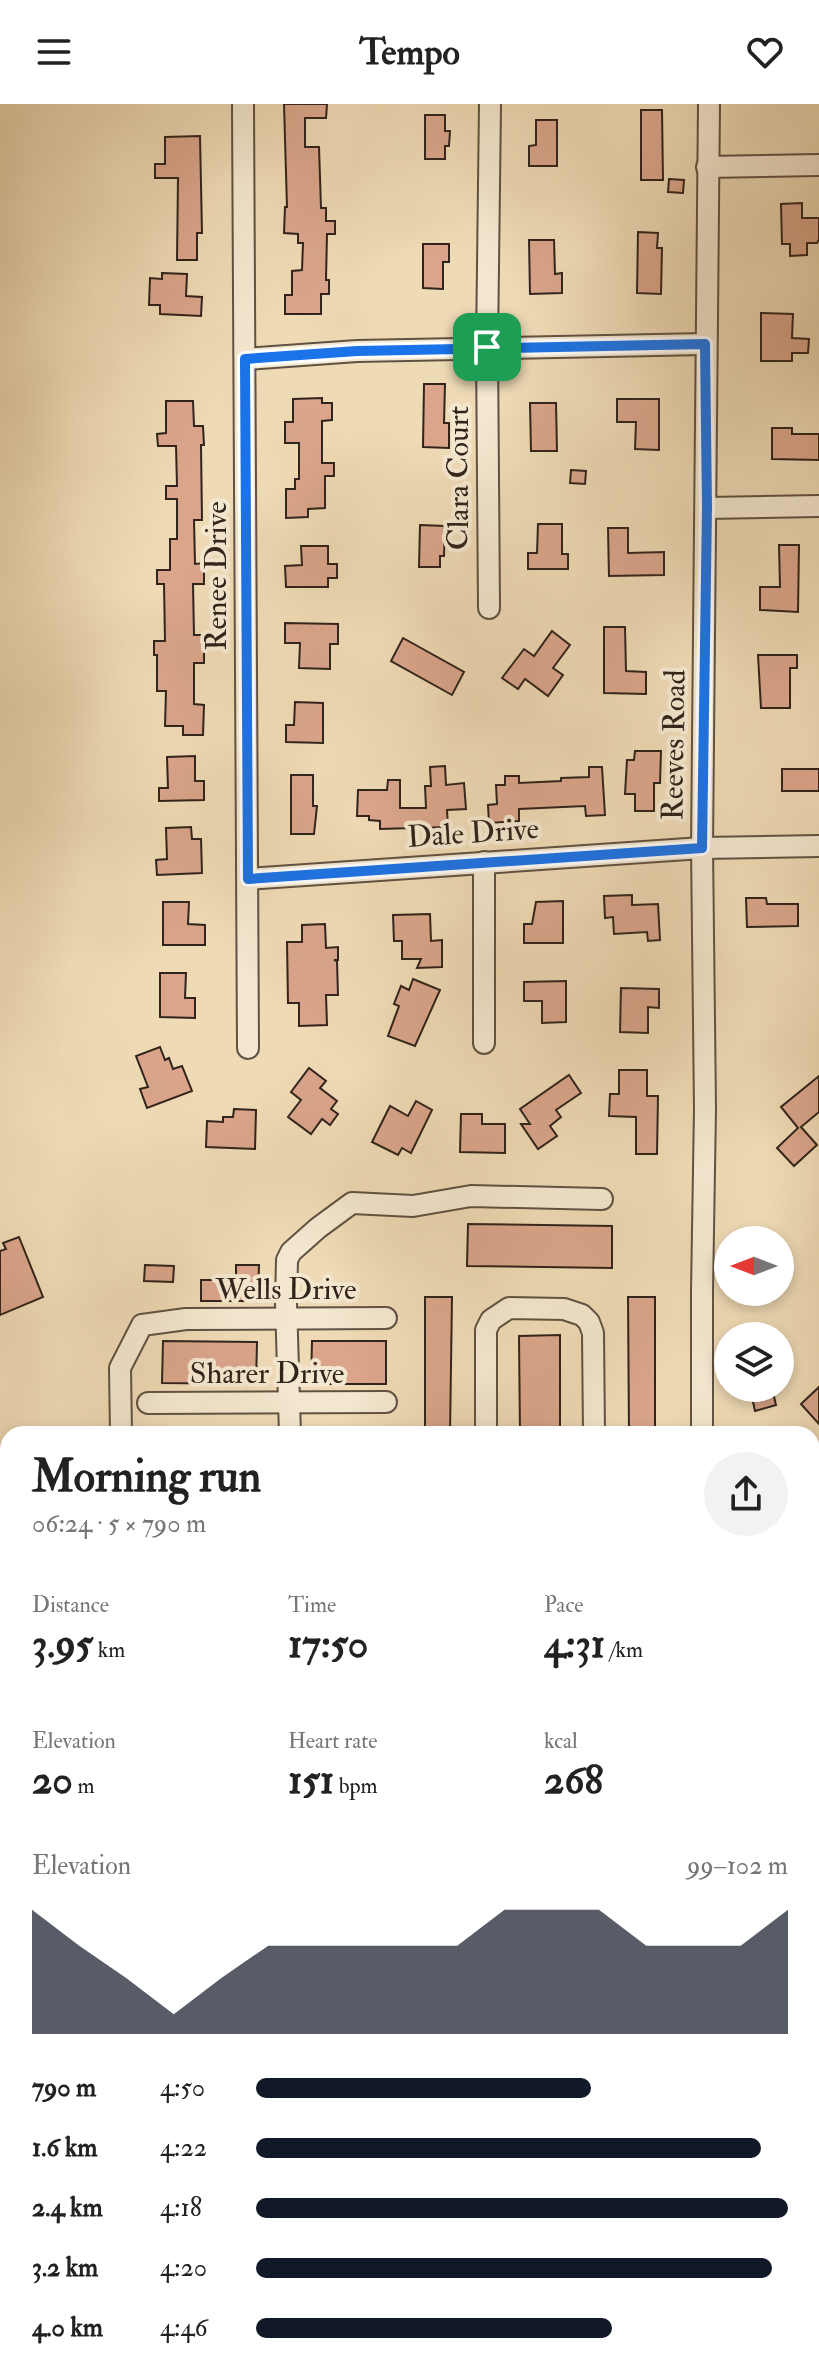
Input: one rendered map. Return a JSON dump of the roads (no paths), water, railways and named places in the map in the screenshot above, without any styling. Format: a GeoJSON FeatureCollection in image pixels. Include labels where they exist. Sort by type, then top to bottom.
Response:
{"type":"FeatureCollection","features":[{"type":"Feature","properties":{"kind":"street","name":"Renee Drive"},"geometry":{"type":"LineString","coordinates":[[243,104],[248,1048]]}},
{"type":"Feature","properties":{"kind":"street","name":"Clara Court"},"geometry":{"type":"LineString","coordinates":[[489,608],[487,347],[490,104]]}},
{"type":"Feature","properties":{"kind":"street","name":"Reeves Road"},"geometry":{"type":"LineString","coordinates":[[702,1426],[705,1109],[702,848],[709,104]]}},
{"type":"Feature","properties":{"kind":"street"},"geometry":{"type":"LineString","coordinates":[[707,167],[819,165]]}},
{"type":"Feature","properties":{"kind":"street"},"geometry":{"type":"LineString","coordinates":[[245,359],[357,351],[705,344]]}},
{"type":"Feature","properties":{"kind":"street"},"geometry":{"type":"LineString","coordinates":[[707,508],[819,506]]}},
{"type":"Feature","properties":{"kind":"street","name":"Dale Drive"},"geometry":{"type":"LineString","coordinates":[[248,879],[702,848],[819,846]]}},
{"type":"Feature","properties":{"kind":"street"},"geometry":{"type":"LineString","coordinates":[[484,862],[484,1043]]}},
{"type":"Feature","properties":{"kind":"street"},"geometry":{"type":"LineString","coordinates":[[290,1426],[288,1257],[318,1228],[352,1203],[413,1206],[471,1196],[602,1199]]}},
{"type":"Feature","properties":{"kind":"street"},"geometry":{"type":"LineString","coordinates":[[486,1426],[486,1330],[491,1320],[509,1308],[564,1309],[582,1315],[589,1322],[593,1333],[594,1426]]}},
{"type":"Feature","properties":{"kind":"street","name":"Wells Drive"},"geometry":{"type":"LineString","coordinates":[[121,1426],[120,1368],[142,1325],[186,1319],[386,1318]]}},
{"type":"Feature","properties":{"kind":"street","name":"Sharer Drive"},"geometry":{"type":"LineString","coordinates":[[148,1403],[386,1402]]}}]}
